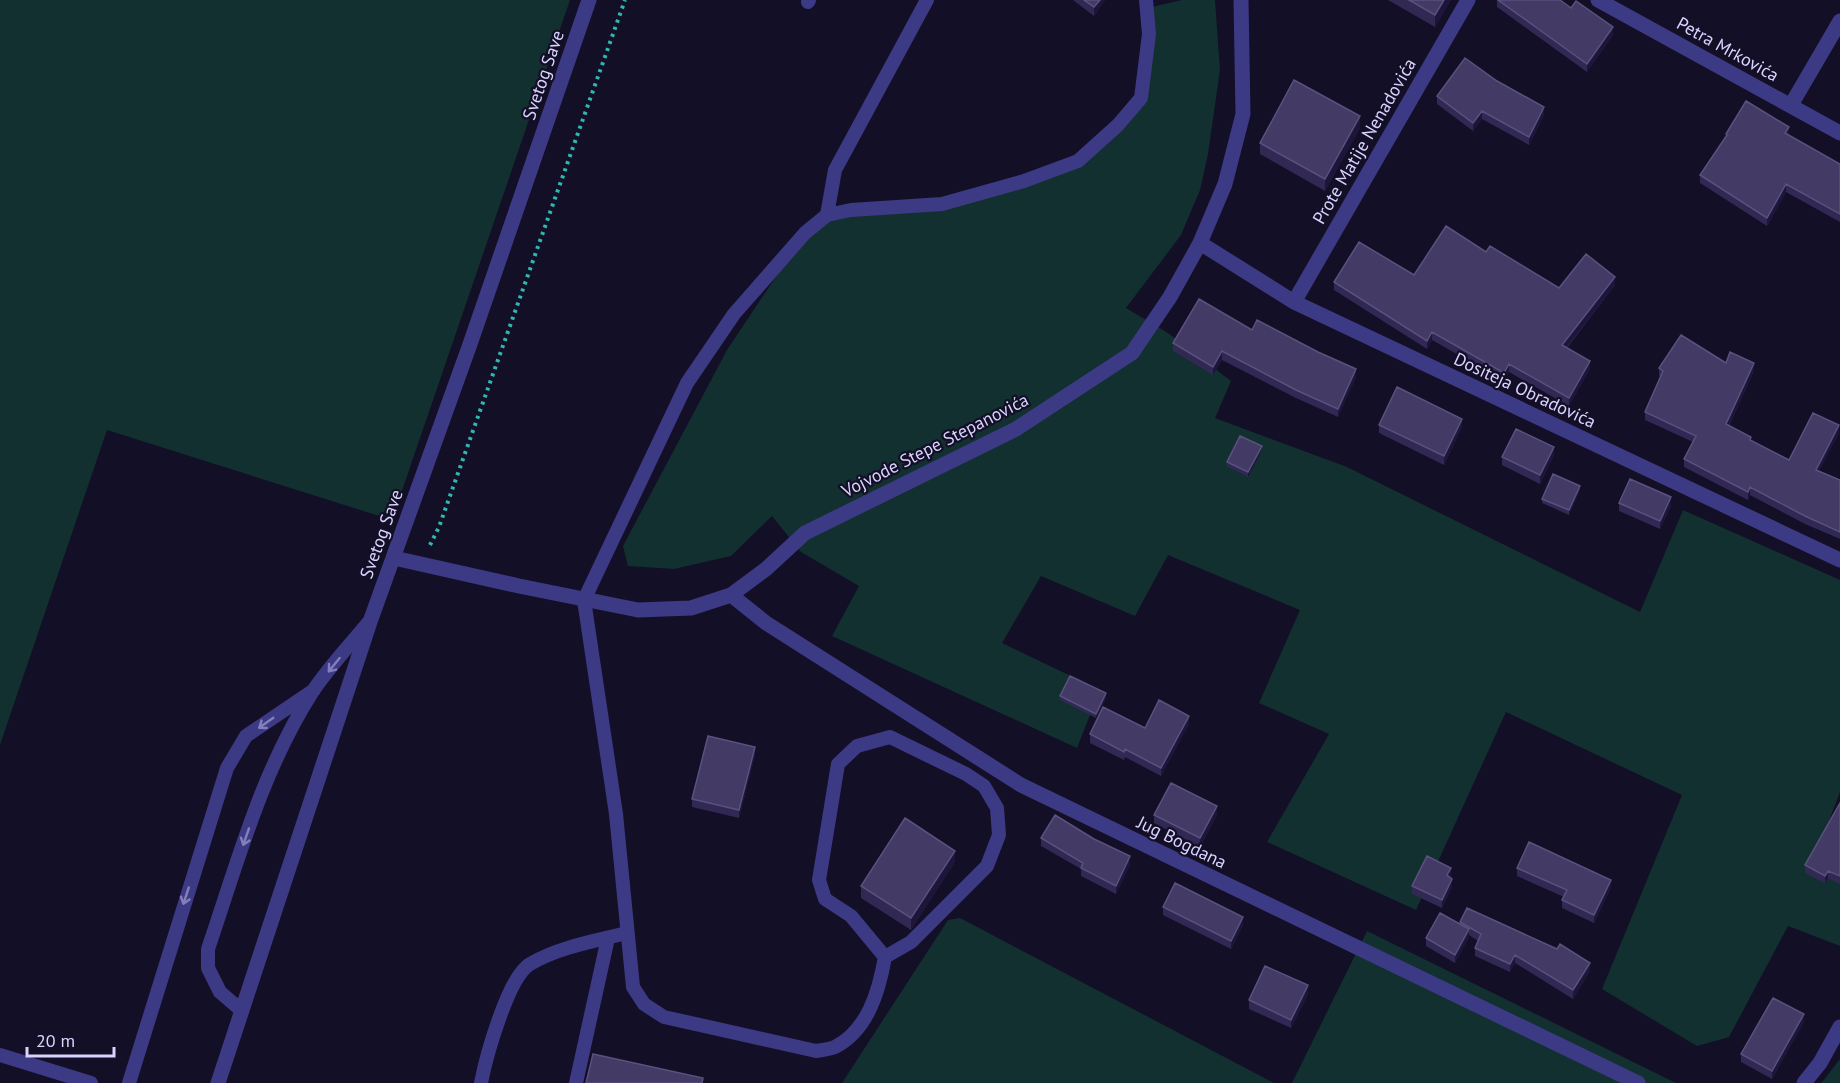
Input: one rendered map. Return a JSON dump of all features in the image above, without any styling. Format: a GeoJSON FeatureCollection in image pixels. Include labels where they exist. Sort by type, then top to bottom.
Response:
{"type":"FeatureCollection","features":[{"type":"Feature","properties":{"kind":"street","name":"Svetog Save"},"geometry":{"type":"LineString","coordinates":[[218,1083],[371,619],[589,0]]}},
{"type":"Feature","properties":{"kind":"street","name":"Vojvode Stepe Stepanovića"},"geometry":{"type":"LineString","coordinates":[[394,558],[638,610],[691,608],[731,595],[766,569],[805,533],[1016,429],[1132,352],[1170,297],[1200,243],[1225,184],[1243,114],[1241,0]]}},
{"type":"Feature","properties":{"kind":"street","name":"Prote Matije Nenadovića"},"geometry":{"type":"LineString","coordinates":[[1294,302],[1468,0]]}},
{"type":"Feature","properties":{"kind":"street","name":"Petra Mrkovića"},"geometry":{"type":"LineString","coordinates":[[1598,0],[1840,133]]}},
{"type":"Feature","properties":{"kind":"street"},"geometry":{"type":"LineString","coordinates":[[1791,105],[1840,21]]}},
{"type":"Feature","properties":{"kind":"street","name":"Dositeja Obradovića"},"geometry":{"type":"LineString","coordinates":[[1200,243],[1294,302],[1840,560]]}},
{"type":"Feature","properties":{"kind":"street","name":"Jug Bogdana"},"geometry":{"type":"LineString","coordinates":[[731,595],[766,623],[1021,785],[1638,1083]]}},
{"type":"Feature","properties":{"kind":"street"},"geometry":{"type":"LineString","coordinates":[[1804,1083],[1820,1063],[1840,1027]]}},
{"type":"Feature","properties":{"kind":"lane"},"geometry":{"type":"LineString","coordinates":[[827,215],[835,170],[927,0]]}},
{"type":"Feature","properties":{"kind":"lane"},"geometry":{"type":"LineString","coordinates":[[885,957],[912,942],[987,866],[999,835],[997,808],[984,786],[966,774],[890,737],[857,746],[838,764],[819,880],[825,899],[851,916],[885,957],[881,980],[868,1015],[853,1033],[835,1047],[816,1052],[664,1017],[644,1004],[633,987],[616,814],[584,600],[687,383],[734,314],[805,233],[827,215],[851,210],[942,204],[1024,181],[1078,161],[1118,125],[1141,98],[1149,33],[1146,0]]}},
{"type":"Feature","properties":{"kind":"lane"},"geometry":{"type":"LineString","coordinates":[[242,1011],[220,992],[208,968],[208,948],[264,785],[277,756],[314,690],[371,619]]}},
{"type":"Feature","properties":{"kind":"lane"},"geometry":{"type":"LineString","coordinates":[[129,1083],[227,768],[246,736],[314,690]]}},
{"type":"Feature","properties":{"kind":"lane"},"geometry":{"type":"LineString","coordinates":[[481,1083],[501,1010],[527,965],[557,952],[627,933]]}},
{"type":"Feature","properties":{"kind":"lane"},"geometry":{"type":"LineString","coordinates":[[576,1083],[608,938]]}},
{"type":"Feature","properties":{"kind":"lane"},"geometry":{"type":"LineString","coordinates":[[0,1055],[91,1083]]}},
{"type":"Feature","properties":{"kind":"path"},"geometry":{"type":"LineString","coordinates":[[420,564],[439,527],[625,0]]}},
{"type":"Feature","properties":{"kind":"green space"},"geometry":{"type":"Polygon","coordinates":[[[0,0],[570,0],[392,520],[107,430],[0,745],[0,0]]]}},
{"type":"Feature","properties":{"kind":"green space"},"geometry":{"type":"Polygon","coordinates":[[[1182,0],[1215,0],[1220,70],[1208,154],[1200,190],[1181,235],[1126,308],[1168,333],[1231,381],[1215,418],[1347,467],[1640,612],[1683,510],[1840,580],[1840,792],[1821,842],[1840,850],[1840,946],[1788,926],[1729,1037],[1697,1046],[1602,989],[1682,795],[1506,712],[1416,910],[1267,842],[1329,734],[1259,703],[1300,610],[1168,555],[1135,616],[1041,576],[1002,643],[1100,690],[1077,748],[832,636],[859,586],[801,552],[772,516],[731,556],[674,569],[628,566],[623,546],[727,350],[805,233],[827,215],[942,204],[1078,161],[1141,98],[1147,8],[1182,0]]]}},
{"type":"Feature","properties":{"kind":"green space"},"geometry":{"type":"Polygon","coordinates":[[[960,918],[1274,1083],[842,1083],[948,920],[960,918]]]}},
{"type":"Feature","properties":{"kind":"green space"},"geometry":{"type":"Polygon","coordinates":[[[1367,931],[1676,1083],[1292,1083],[1367,931]]]}},
{"type":"Feature","properties":{"kind":"green space"},"geometry":{"type":"Polygon","coordinates":[[[1840,1059],[1840,1083],[1821,1083],[1823,1081],[1840,1059]]]}},
{"type":"Feature","properties":{"kind":"building"},"geometry":{"type":"Polygon","coordinates":[[[1084,0],[1100,0],[1094,7],[1084,0]]]}},
{"type":"Feature","properties":{"kind":"building"},"geometry":{"type":"Polygon","coordinates":[[[1409,0],[1444,0],[1435,15],[1409,0]]]}},
{"type":"Feature","properties":{"kind":"building"},"geometry":{"type":"Polygon","coordinates":[[[1498,0],[1560,0],[1571,8],[1576,1],[1613,27],[1587,64],[1498,0]]]}},
{"type":"Feature","properties":{"kind":"building"},"geometry":{"type":"Polygon","coordinates":[[[1465,58],[1497,81],[1544,107],[1529,137],[1482,111],[1473,123],[1437,96],[1465,58]]]}},
{"type":"Feature","properties":{"kind":"building"},"geometry":{"type":"Polygon","coordinates":[[[1294,80],[1360,116],[1325,179],[1260,143],[1294,80]]]}},
{"type":"Feature","properties":{"kind":"building"},"geometry":{"type":"Polygon","coordinates":[[[1746,101],[1789,127],[1785,133],[1840,164],[1840,214],[1786,184],[1767,218],[1700,175],[1727,135],[1746,101]]]}},
{"type":"Feature","properties":{"kind":"building"},"geometry":{"type":"Polygon","coordinates":[[[1446,226],[1486,252],[1490,246],[1559,288],[1586,254],[1615,277],[1562,345],[1590,361],[1569,398],[1509,364],[1504,373],[1432,332],[1427,341],[1334,282],[1359,242],[1414,275],[1446,226]]]}},
{"type":"Feature","properties":{"kind":"building"},"geometry":{"type":"Polygon","coordinates":[[[1199,299],[1252,330],[1257,320],[1356,369],[1338,409],[1222,351],[1213,367],[1173,343],[1199,299]]]}},
{"type":"Feature","properties":{"kind":"building"},"geometry":{"type":"Polygon","coordinates":[[[1681,335],[1726,363],[1730,352],[1754,363],[1726,424],[1751,437],[1750,440],[1789,460],[1813,413],[1839,425],[1816,470],[1840,480],[1840,532],[1750,487],[1748,492],[1684,459],[1696,436],[1645,412],[1663,371],[1659,368],[1681,335]]]}},
{"type":"Feature","properties":{"kind":"building"},"geometry":{"type":"Polygon","coordinates":[[[1397,387],[1462,419],[1444,456],[1379,425],[1397,387]]]}},
{"type":"Feature","properties":{"kind":"building"},"geometry":{"type":"Polygon","coordinates":[[[1516,429],[1554,447],[1540,475],[1502,457],[1516,429]]]}},
{"type":"Feature","properties":{"kind":"building"},"geometry":{"type":"Polygon","coordinates":[[[1240,436],[1262,446],[1248,472],[1227,462],[1240,436]]]}},
{"type":"Feature","properties":{"kind":"building"},"geometry":{"type":"Polygon","coordinates":[[[1553,474],[1580,486],[1569,510],[1542,499],[1553,474]]]}},
{"type":"Feature","properties":{"kind":"building"},"geometry":{"type":"Polygon","coordinates":[[[1630,479],[1671,497],[1660,521],[1619,503],[1630,479]]]}},
{"type":"Feature","properties":{"kind":"building"},"geometry":{"type":"Polygon","coordinates":[[[1070,676],[1106,693],[1096,714],[1060,696],[1070,676]]]}},
{"type":"Feature","properties":{"kind":"building"},"geometry":{"type":"Polygon","coordinates":[[[1159,700],[1189,716],[1161,768],[1090,734],[1103,707],[1145,728],[1159,700]]]}},
{"type":"Feature","properties":{"kind":"building"},"geometry":{"type":"Polygon","coordinates":[[[708,736],[755,747],[739,810],[692,799],[708,736]]]}},
{"type":"Feature","properties":{"kind":"building"},"geometry":{"type":"Polygon","coordinates":[[[1171,783],[1217,806],[1200,838],[1154,815],[1171,783]]]}},
{"type":"Feature","properties":{"kind":"building"},"geometry":{"type":"Polygon","coordinates":[[[1840,803],[1840,876],[1828,871],[1825,876],[1805,865],[1840,803]]]}},
{"type":"Feature","properties":{"kind":"building"},"geometry":{"type":"Polygon","coordinates":[[[1055,815],[1094,839],[1130,856],[1116,886],[1081,868],[1083,863],[1041,838],[1055,815]]]}},
{"type":"Feature","properties":{"kind":"building"},"geometry":{"type":"Polygon","coordinates":[[[905,818],[955,851],[911,918],[861,886],[905,818]]]}},
{"type":"Feature","properties":{"kind":"building"},"geometry":{"type":"Polygon","coordinates":[[[1529,842],[1611,880],[1594,915],[1562,900],[1567,890],[1517,868],[1529,842]]]}},
{"type":"Feature","properties":{"kind":"building"},"geometry":{"type":"Polygon","coordinates":[[[1427,856],[1451,868],[1447,875],[1452,879],[1442,900],[1412,886],[1427,856]]]}},
{"type":"Feature","properties":{"kind":"building"},"geometry":{"type":"Polygon","coordinates":[[[1175,883],[1243,917],[1231,941],[1163,907],[1175,883]]]}},
{"type":"Feature","properties":{"kind":"building"},"geometry":{"type":"Polygon","coordinates":[[[1467,908],[1557,949],[1560,944],[1590,963],[1573,990],[1515,955],[1510,964],[1475,948],[1481,934],[1460,922],[1467,908]]]}},
{"type":"Feature","properties":{"kind":"building"},"geometry":{"type":"Polygon","coordinates":[[[1440,913],[1469,929],[1455,955],[1426,938],[1440,913]]]}},
{"type":"Feature","properties":{"kind":"building"},"geometry":{"type":"Polygon","coordinates":[[[1265,966],[1308,985],[1291,1020],[1249,1000],[1265,966]]]}},
{"type":"Feature","properties":{"kind":"building"},"geometry":{"type":"Polygon","coordinates":[[[1773,998],[1804,1014],[1772,1071],[1741,1054],[1773,998]]]}},
{"type":"Feature","properties":{"kind":"building"},"geometry":{"type":"Polygon","coordinates":[[[593,1054],[703,1078],[702,1083],[586,1083],[593,1054]]]}}]}
